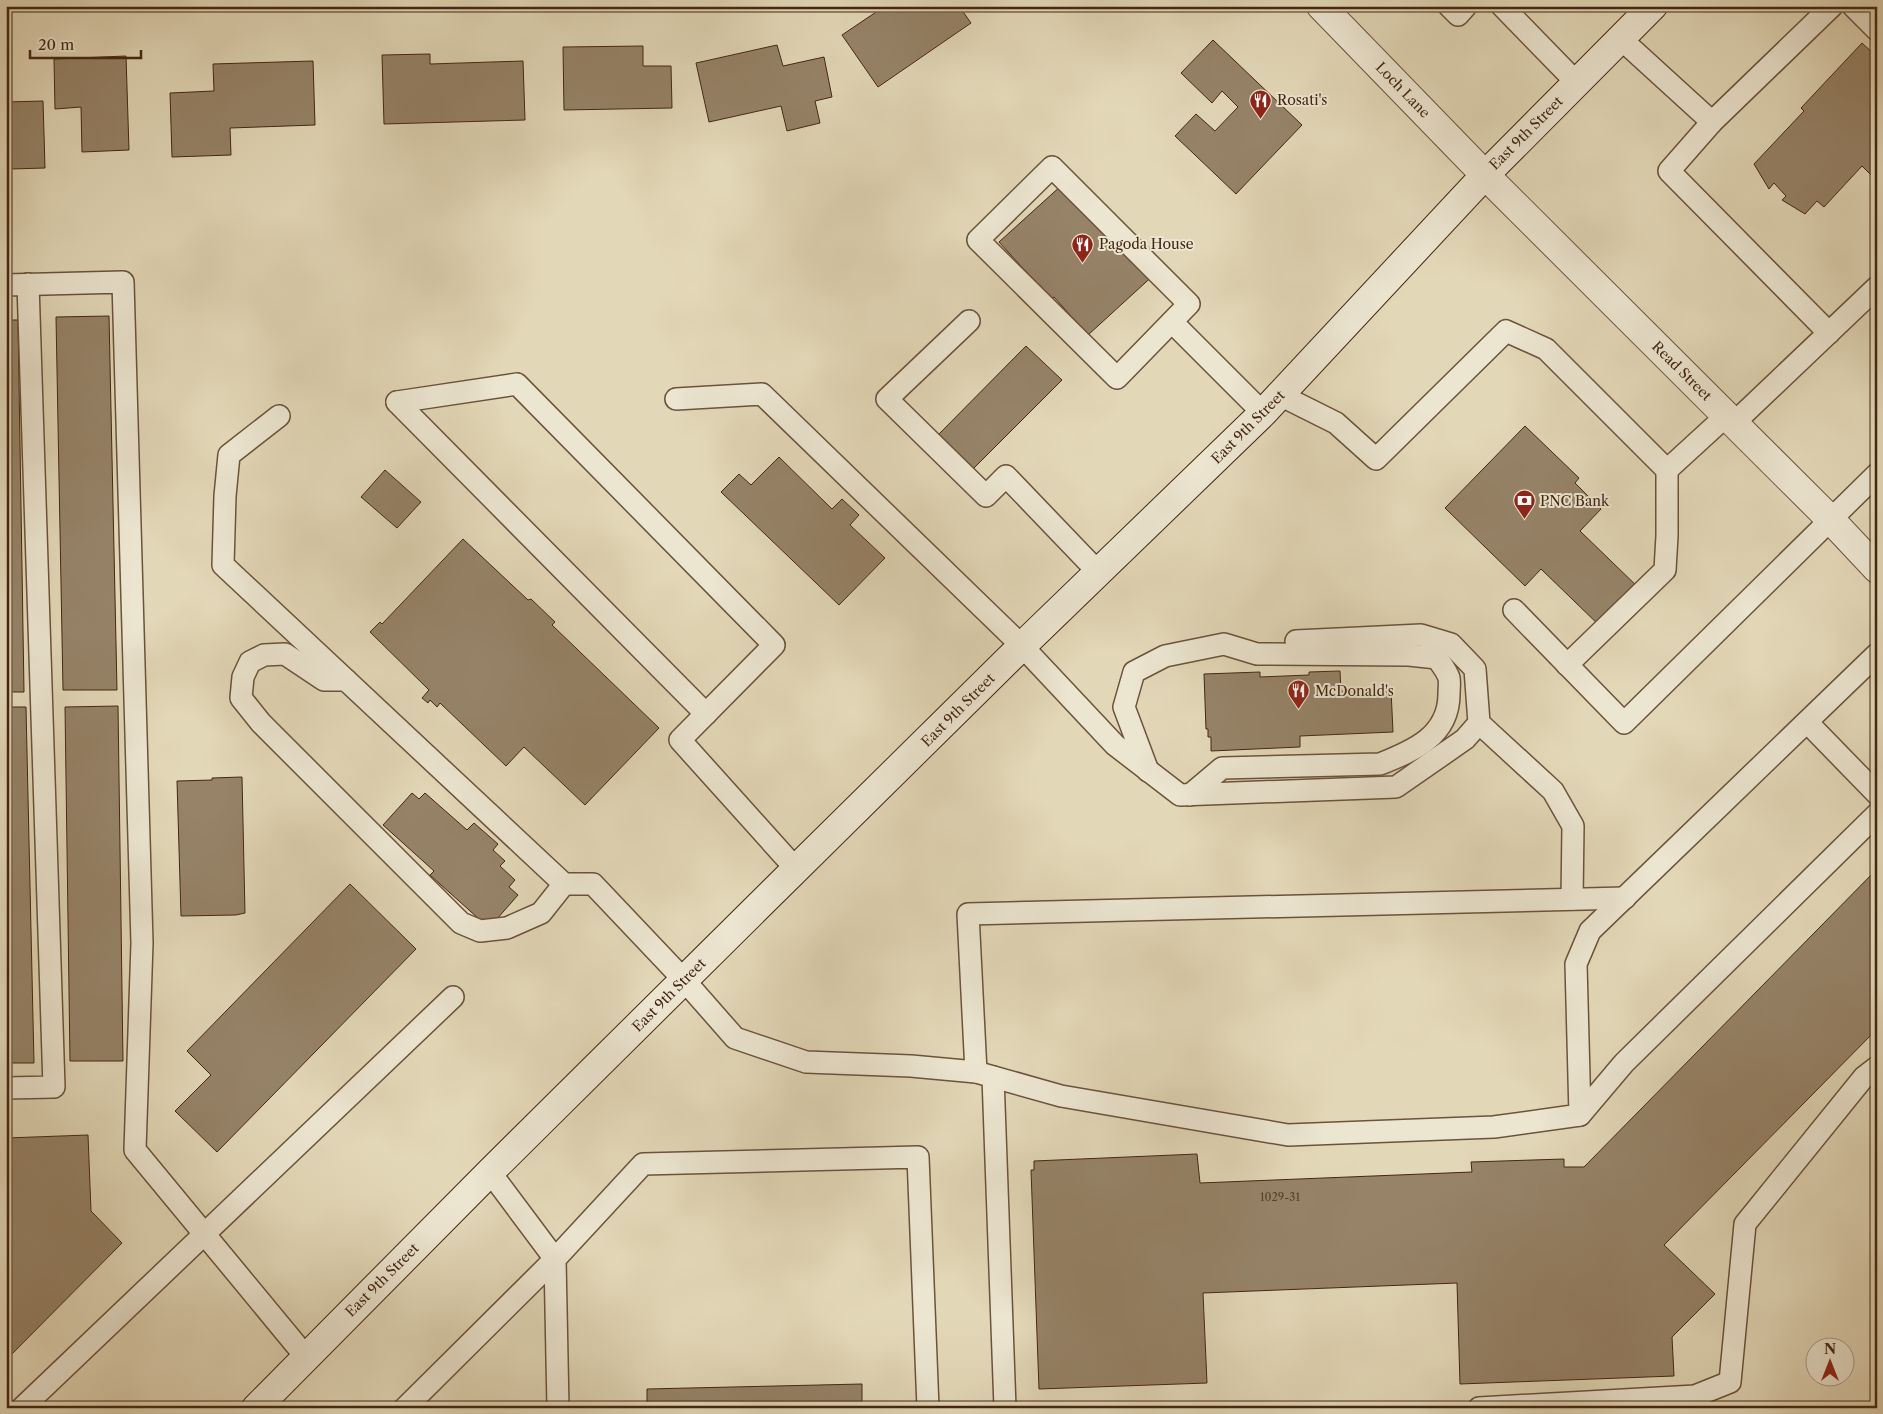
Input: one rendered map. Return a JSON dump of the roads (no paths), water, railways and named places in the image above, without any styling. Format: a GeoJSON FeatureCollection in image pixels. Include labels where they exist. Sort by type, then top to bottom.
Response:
{"type":"FeatureCollection","features":[{"type":"Feature","properties":{"kind":"main road","name":"Loch Lane"},"geometry":{"type":"LineString","coordinates":[[1321,6],[1485,174]]}},
{"type":"Feature","properties":{"kind":"main road","name":"East 9th Street"},"geometry":{"type":"LineString","coordinates":[[256,1408],[490,1172],[796,869],[1022,646],[1272,404],[1485,174],[1653,6]]}},
{"type":"Feature","properties":{"kind":"main road","name":"Read Street"},"geometry":{"type":"LineString","coordinates":[[1485,174],[1831,520],[1877,569]]}},
{"type":"Feature","properties":{"kind":"lane"},"geometry":{"type":"LineString","coordinates":[[1450,6],[1458,14],[1466,6]]}},
{"type":"Feature","properties":{"kind":"lane"},"geometry":{"type":"LineString","coordinates":[[1502,6],[1577,83]]}},
{"type":"Feature","properties":{"kind":"lane"},"geometry":{"type":"LineString","coordinates":[[1829,333],[1668,172],[1712,122],[1832,6]]}},
{"type":"Feature","properties":{"kind":"lane"},"geometry":{"type":"LineString","coordinates":[[1853,6],[1877,30]]}},
{"type":"Feature","properties":{"kind":"lane"},"geometry":{"type":"LineString","coordinates":[[1621,38],[1712,122]]}},
{"type":"Feature","properties":{"kind":"lane"},"geometry":{"type":"LineString","coordinates":[[1052,167],[1189,304],[1172,322],[1117,378],[978,240],[1052,167]]}},
{"type":"Feature","properties":{"kind":"lane"},"geometry":{"type":"LineString","coordinates":[[6,285],[123,282],[142,943],[135,1150],[306,1357]]}},
{"type":"Feature","properties":{"kind":"lane"},"geometry":{"type":"LineString","coordinates":[[6,1088],[54,1086],[28,284]]}},
{"type":"Feature","properties":{"kind":"lane"},"geometry":{"type":"LineString","coordinates":[[1667,470],[1730,419],[1829,333],[1877,287]]}},
{"type":"Feature","properties":{"kind":"lane"},"geometry":{"type":"LineString","coordinates":[[969,321],[887,399],[986,496],[1006,476],[1099,573]]}},
{"type":"Feature","properties":{"kind":"lane"},"geometry":{"type":"LineString","coordinates":[[1172,322],[1272,404],[1336,422],[1376,460],[1506,332],[1546,349],[1667,470],[1665,570],[1567,665]]}},
{"type":"Feature","properties":{"kind":"lane"},"geometry":{"type":"LineString","coordinates":[[706,714],[397,402],[517,384],[774,645],[706,714],[680,740],[796,869]]}},
{"type":"Feature","properties":{"kind":"lane"},"geometry":{"type":"LineString","coordinates":[[676,398],[762,394],[1022,646],[1115,745],[1148,771],[1180,796],[1396,787],[1465,739],[1479,723],[1476,669],[1450,644],[1421,635],[1224,644],[1165,656],[1134,672],[1124,708],[1148,771]]}},
{"type":"Feature","properties":{"kind":"lane"},"geometry":{"type":"LineString","coordinates":[[278,416],[229,454],[225,496],[223,565],[564,884],[593,884],[684,980],[735,1038],[806,1062],[911,1066],[984,1074],[1061,1096],[1288,1134],[1494,1127],[1580,1116],[1624,1063],[1877,814]]}},
{"type":"Feature","properties":{"kind":"lane"},"geometry":{"type":"LineString","coordinates":[[1514,610],[1624,723],[1877,474]]}},
{"type":"Feature","properties":{"kind":"lane"},"geometry":{"type":"LineString","coordinates":[[1190,795],[1222,768],[1380,764],[1401,756],[1426,741],[1441,726],[1449,702],[1449,678],[1437,658],[1409,654],[1257,654],[1224,644]]}},
{"type":"Feature","properties":{"kind":"lane"},"geometry":{"type":"LineString","coordinates":[[346,680],[324,680],[284,654],[264,654],[250,662],[243,677],[241,698],[261,724],[461,924],[480,931],[507,928],[541,913],[564,884]]}},
{"type":"Feature","properties":{"kind":"lane"},"geometry":{"type":"LineString","coordinates":[[1580,1116],[1576,964],[1590,932],[1877,654]]}},
{"type":"Feature","properties":{"kind":"lane"},"geometry":{"type":"LineString","coordinates":[[1807,722],[1877,794]]}},
{"type":"Feature","properties":{"kind":"lane"},"geometry":{"type":"LineString","coordinates":[[1479,723],[1553,790],[1573,826],[1572,900]]}},
{"type":"Feature","properties":{"kind":"lane"},"geometry":{"type":"LineString","coordinates":[[1005,1408],[984,1074],[968,914],[1625,898]]}},
{"type":"Feature","properties":{"kind":"lane"},"geometry":{"type":"LineString","coordinates":[[22,1408],[453,997]]}},
{"type":"Feature","properties":{"kind":"lane"},"geometry":{"type":"LineString","coordinates":[[1479,1408],[1695,1396],[1730,1382],[1745,1224],[1864,1077],[1877,1067]]}},
{"type":"Feature","properties":{"kind":"lane"},"geometry":{"type":"LineString","coordinates":[[405,1408],[555,1259],[642,1164],[918,1157],[928,1408]]}},
{"type":"Feature","properties":{"kind":"lane"},"geometry":{"type":"LineString","coordinates":[[490,1172],[555,1259],[558,1408]]}},
{"type":"Feature","properties":{"kind":"place","name":"Rosati's"},"geometry":{"type":"Point","coordinates":[1261,119]}},
{"type":"Feature","properties":{"kind":"place","name":"Pagoda House"},"geometry":{"type":"Point","coordinates":[1083,263]}},
{"type":"Feature","properties":{"kind":"place","name":"PNC Bank"},"geometry":{"type":"Point","coordinates":[1524,520]}},
{"type":"Feature","properties":{"kind":"place","name":"McDonald's"},"geometry":{"type":"Point","coordinates":[1299,710]}}]}
